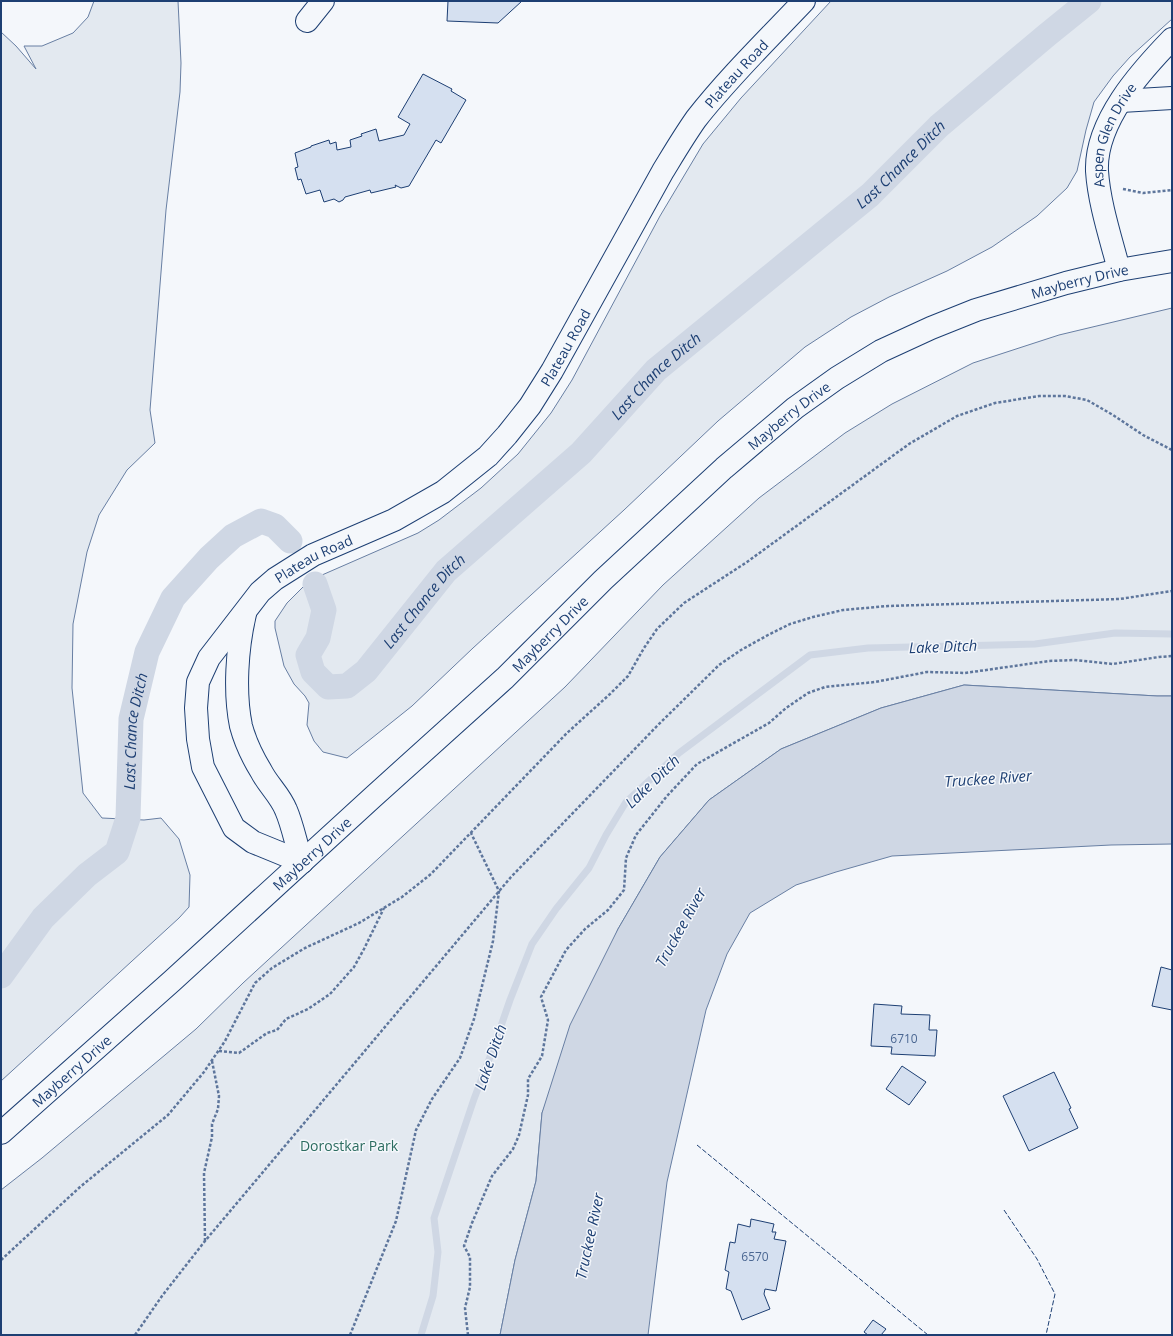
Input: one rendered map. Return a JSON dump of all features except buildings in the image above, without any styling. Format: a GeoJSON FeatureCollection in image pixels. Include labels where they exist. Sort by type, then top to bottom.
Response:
{"type":"FeatureCollection","features":[{"type":"Feature","properties":{"kind":"street"},"geometry":{"type":"LineString","coordinates":[[307,21],[323,1]]}},
{"type":"Feature","properties":{"kind":"street","name":"Plateau Road"},"geometry":{"type":"LineString","coordinates":[[302,862],[253,842],[234,828],[203,767],[198,739],[196,708],[198,682],[209,658],[260,592],[275,579],[292,567],[336,545],[394,520],[418,507],[443,492],[488,456],[530,406],[552,371],[663,171],[696,119],[718,93],[804,1]]}},
{"type":"Feature","properties":{"kind":"street","name":"Aspen Glen Drive"},"geometry":{"type":"LineString","coordinates":[[1119,270],[1099,188],[1097,170],[1098,155],[1108,123],[1121,101],[1146,67],[1172,39]]}},
{"type":"Feature","properties":{"kind":"street"},"geometry":{"type":"LineString","coordinates":[[1146,67],[1172,65]]}},
{"type":"Feature","properties":{"kind":"street"},"geometry":{"type":"LineString","coordinates":[[1121,101],[1172,98]]}},
{"type":"Feature","properties":{"kind":"street","name":"Mayberry Drive"},"geometry":{"type":"LineString","coordinates":[[1,1133],[172,982],[505,678],[603,580],[698,492],[757,439],[796,408],[837,378],[881,351],[931,328],[976,310],[1024,294],[1119,270],[1172,261]]}},
{"type":"Feature","properties":{"kind":"street","name":"Plateau Road"},"geometry":{"type":"LineString","coordinates":[[246,611],[240,636],[238,661],[239,706],[242,727],[261,773],[280,797],[287,810],[302,862]]}},
{"type":"Feature","properties":{"kind":"path"},"geometry":{"type":"LineString","coordinates":[[1097,170],[1114,187],[1143,193],[1172,190]]}},
{"type":"Feature","properties":{"kind":"path"},"geometry":{"type":"LineString","coordinates":[[1,1260],[80,1187],[168,1115],[212,1061],[237,1019],[255,983],[272,968],[305,948],[359,923],[402,897],[431,874],[567,732],[628,676],[657,629],[684,603],[747,562],[908,444],[957,416],[995,403],[1039,396],[1065,396],[1087,400],[1113,414],[1143,435],[1172,450]]}},
{"type":"Feature","properties":{"kind":"path"},"geometry":{"type":"LineString","coordinates":[[135,1335],[162,1296],[205,1241],[499,890],[657,726],[719,665],[741,650],[790,624],[813,617],[851,609],[896,606],[1120,599],[1172,590]]}},
{"type":"Feature","properties":{"kind":"path"},"geometry":{"type":"LineString","coordinates":[[468,1335],[465,1308],[470,1287],[470,1257],[464,1246],[492,1176],[513,1149],[519,1135],[528,1095],[528,1079],[542,1056],[548,1020],[541,997],[566,950],[584,929],[608,910],[624,890],[626,858],[636,835],[667,796],[697,764],[769,723],[786,708],[808,693],[825,687],[875,682],[927,672],[965,672],[1049,661],[1074,660],[1113,664],[1172,656]]}},
{"type":"Feature","properties":{"kind":"path"},"geometry":{"type":"LineString","coordinates":[[350,1335],[396,1221],[416,1130],[432,1099],[460,1058],[474,1019],[493,941],[499,890],[471,833]]}},
{"type":"Feature","properties":{"kind":"path"},"geometry":{"type":"LineString","coordinates":[[219,1050],[239,1053],[267,1033],[278,1030],[286,1019],[308,1009],[330,994],[354,967],[384,908]]}},
{"type":"Feature","properties":{"kind":"path"},"geometry":{"type":"LineString","coordinates":[[205,1241],[204,1173],[212,1137],[212,1124],[218,1109],[219,1096],[212,1061]]}},
{"type":"Feature","properties":{"kind":"green space"},"geometry":{"type":"Polygon","coordinates":[[[94,1],[178,1],[181,63],[180,92],[166,210],[150,410],[155,443],[127,470],[99,515],[87,552],[73,624],[72,688],[83,793],[102,818],[144,820],[161,818],[179,839],[190,875],[189,907],[179,918],[1,1081],[1,32],[16,46],[36,69],[24,46],[42,46],[73,33],[88,17],[94,1]]]}},
{"type":"Feature","properties":{"kind":"green space"},"geometry":{"type":"Polygon","coordinates":[[[831,1],[1172,1],[1172,19],[1130,57],[1113,76],[1094,102],[1077,171],[1067,188],[1037,216],[992,247],[947,271],[889,297],[851,317],[805,347],[718,421],[412,706],[347,758],[323,752],[314,741],[307,725],[309,703],[294,684],[284,666],[275,628],[275,621],[287,603],[303,587],[322,575],[418,533],[439,520],[481,488],[518,454],[551,413],[572,380],[660,216],[703,144],[741,98],[831,1]]]}},
{"type":"Feature","properties":{"kind":"green space","name":"Dorostkar Park"},"geometry":{"type":"Polygon","coordinates":[[[1172,308],[1172,696],[964,685],[881,708],[781,749],[709,800],[660,857],[618,929],[542,1113],[536,1181],[515,1260],[500,1335],[1,1335],[1,1190],[42,1158],[196,1029],[243,983],[565,687],[663,585],[759,498],[845,433],[892,404],[973,363],[1059,335],[1172,308]]]}},
{"type":"Feature","properties":{"kind":"water","name":"Truckee River"},"geometry":{"type":"Polygon","coordinates":[[[964,685],[1172,696],[1172,844],[1111,845],[892,856],[796,885],[750,913],[727,954],[706,1010],[667,1182],[648,1335],[500,1335],[515,1260],[536,1181],[542,1113],[570,1025],[618,929],[660,857],[709,800],[781,749],[881,708],[964,685]]]}},
{"type":"Feature","properties":{"kind":"waterway","name":"Last Chance Ditch"},"geometry":{"type":"LineString","coordinates":[[315,584],[324,610],[318,638],[308,655],[313,672],[328,687],[347,686],[366,671],[446,571],[581,453],[656,370],[870,195],[939,126],[1089,1]]}},
{"type":"Feature","properties":{"kind":"waterway","name":"Last Chance Ditch"},"geometry":{"type":"LineString","coordinates":[[1,976],[43,918],[87,875],[117,852],[128,818],[131,719],[147,652],[173,598],[209,558],[233,536],[261,521],[275,526],[290,541]]}},
{"type":"Feature","properties":{"kind":"waterway","name":"Lake Ditch"},"geometry":{"type":"LineString","coordinates":[[421,1335],[433,1296],[438,1252],[434,1218],[474,1099],[510,1000],[532,944],[556,909],[589,868],[606,835],[626,802],[679,753],[810,655],[868,648],[1035,644],[1115,633],[1172,634]]}},
{"type":"Feature","properties":{"kind":"fence"},"geometry":{"type":"LineString","coordinates":[[697,1145],[928,1335]]}},
{"type":"Feature","properties":{"kind":"fence"},"geometry":{"type":"LineString","coordinates":[[1004,1210],[1037,1259],[1055,1294],[1046,1335]]}}]}
